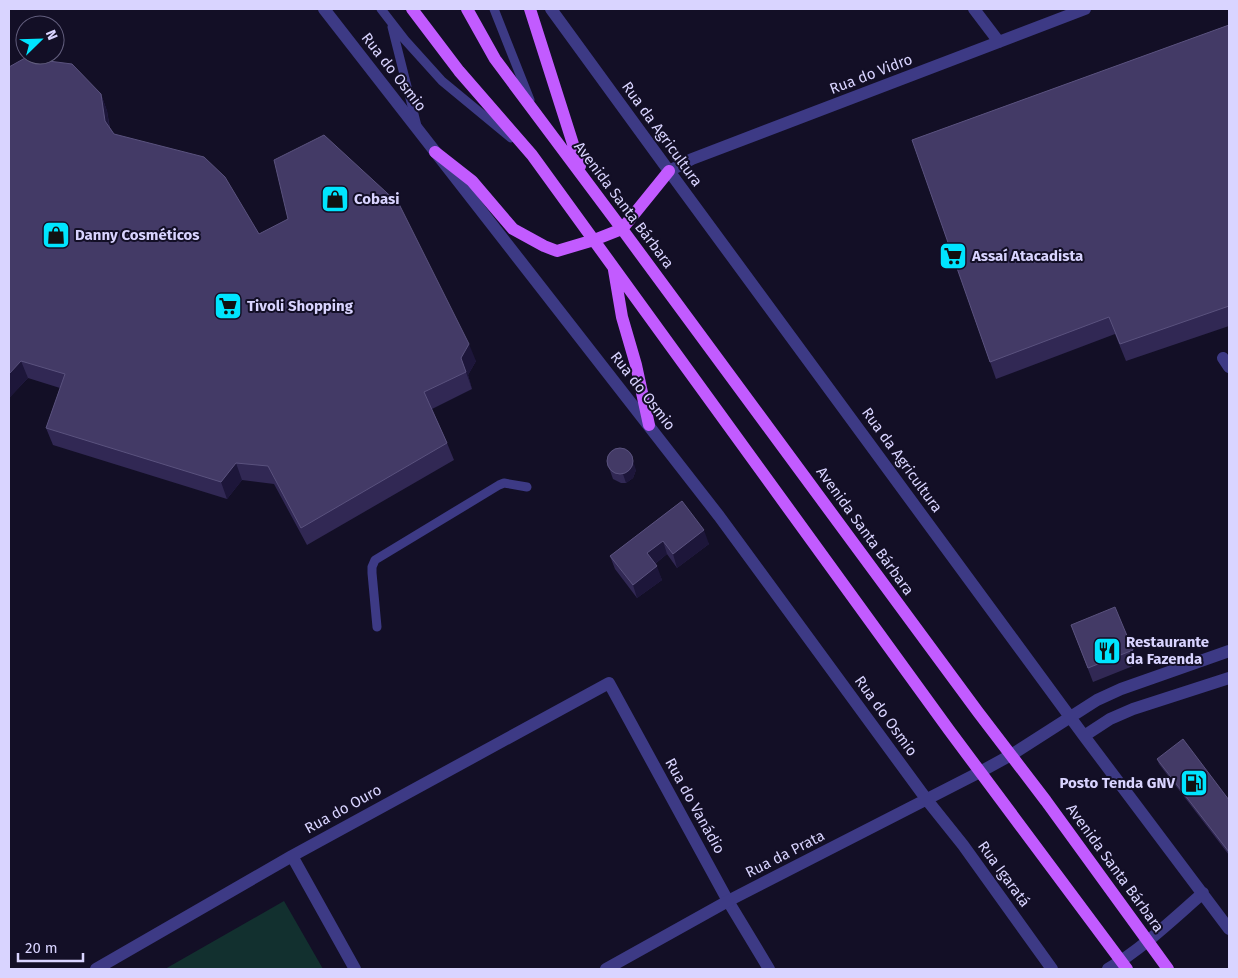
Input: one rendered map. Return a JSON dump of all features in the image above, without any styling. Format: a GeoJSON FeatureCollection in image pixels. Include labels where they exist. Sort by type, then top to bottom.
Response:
{"type":"FeatureCollection","features":[{"type":"Feature","properties":{"kind":"main road"},"geometry":{"type":"LineString","coordinates":[[412,9],[459,71],[532,155],[948,730],[1124,965]]}},
{"type":"Feature","properties":{"kind":"main road","name":"Avenida Santa Bárbara"},"geometry":{"type":"LineString","coordinates":[[467,9],[495,59],[622,228],[966,696],[1046,801],[1168,969]]}},
{"type":"Feature","properties":{"kind":"main road"},"geometry":{"type":"LineString","coordinates":[[530,9],[583,176]]}},
{"type":"Feature","properties":{"kind":"main road"},"geometry":{"type":"LineString","coordinates":[[435,152],[472,181],[513,229],[557,251],[594,240],[622,228],[669,171]]}},
{"type":"Feature","properties":{"kind":"main road"},"geometry":{"type":"LineString","coordinates":[[614,267],[622,317],[636,365],[649,425]]}},
{"type":"Feature","properties":{"kind":"street","name":"Rua do Osmio"},"geometry":{"type":"LineString","coordinates":[[324,9],[719,516],[927,800]]}},
{"type":"Feature","properties":{"kind":"street","name":"Rua da Agricultura"},"geometry":{"type":"LineString","coordinates":[[551,9],[1084,736],[1229,928]]}},
{"type":"Feature","properties":{"kind":"street"},"geometry":{"type":"LineString","coordinates":[[974,9],[999,42]]}},
{"type":"Feature","properties":{"kind":"street","name":"Rua do Vidro"},"geometry":{"type":"LineString","coordinates":[[669,171],[692,159],[1085,9]]}},
{"type":"Feature","properties":{"kind":"street","name":"Rua da Prata"},"geometry":{"type":"LineString","coordinates":[[606,969],[728,901],[980,772],[1011,755],[1097,700],[1121,689],[1229,651]]}},
{"type":"Feature","properties":{"kind":"street"},"geometry":{"type":"LineString","coordinates":[[1084,736],[1110,719],[1133,709],[1229,678]]}},
{"type":"Feature","properties":{"kind":"street","name":"Rua do Ouro"},"geometry":{"type":"LineString","coordinates":[[96,969],[292,856],[609,683]]}},
{"type":"Feature","properties":{"kind":"street","name":"Rua do Vanádio"},"geometry":{"type":"LineString","coordinates":[[609,683],[728,901],[769,969]]}},
{"type":"Feature","properties":{"kind":"street","name":"Rua Igaratá"},"geometry":{"type":"LineString","coordinates":[[927,800],[963,845],[1052,969]]}},
{"type":"Feature","properties":{"kind":"street"},"geometry":{"type":"LineString","coordinates":[[292,856],[355,969]]}},
{"type":"Feature","properties":{"kind":"street"},"geometry":{"type":"LineString","coordinates":[[1108,969],[1124,965],[1203,893]]}},
{"type":"Feature","properties":{"kind":"lane"},"geometry":{"type":"LineString","coordinates":[[381,9],[405,40],[442,81],[532,155]]}},
{"type":"Feature","properties":{"kind":"lane","name":"Avenida Santa Bárbara"},"geometry":{"type":"LineString","coordinates":[[494,9],[534,112]]}},
{"type":"Feature","properties":{"kind":"lane"},"geometry":{"type":"LineString","coordinates":[[391,22],[418,130]]}},
{"type":"Feature","properties":{"kind":"lane"},"geometry":{"type":"LineString","coordinates":[[377,627],[372,573],[374,560],[493,488],[504,483],[527,487]]}},
{"type":"Feature","properties":{"kind":"green space"},"geometry":{"type":"Polygon","coordinates":[[[284,901],[323,969],[165,969],[284,901]]]}},
{"type":"Feature","properties":{"kind":"building"},"geometry":{"type":"Polygon","coordinates":[[[1229,25],[1229,306],[1120,344],[1109,317],[990,362],[912,140],[1229,25]]]}},
{"type":"Feature","properties":{"kind":"building","name":"Tivoli Shopping"},"geometry":{"type":"Polygon","coordinates":[[[15,64],[72,64],[101,94],[105,121],[114,134],[204,157],[225,177],[259,234],[288,219],[274,160],[324,135],[399,204],[469,344],[461,358],[466,372],[424,392],[447,443],[301,528],[268,466],[236,463],[221,482],[46,428],[65,374],[21,361],[9,374],[9,67],[15,64]]]}},
{"type":"Feature","properties":{"kind":"building"},"geometry":{"type":"Polygon","coordinates":[[[620,448],[629,452],[633,461],[629,470],[620,474],[611,470],[607,461],[611,452],[620,448]]]}},
{"type":"Feature","properties":{"kind":"building"},"geometry":{"type":"Polygon","coordinates":[[[682,501],[704,530],[673,554],[663,541],[647,553],[657,566],[633,585],[610,556],[682,501]]]}},
{"type":"Feature","properties":{"kind":"building","name":"Restaurante da Fazenda"},"geometry":{"type":"Polygon","coordinates":[[[1115,607],[1133,650],[1088,668],[1071,625],[1115,607]]]}},
{"type":"Feature","properties":{"kind":"building","name":"Posto Tenda GNV"},"geometry":{"type":"Polygon","coordinates":[[[1183,739],[1229,800],[1229,852],[1157,759],[1183,739]]]}},
{"type":"Feature","properties":{"kind":"place","name":"Cobasi"},"geometry":{"type":"Point","coordinates":[335,199]}},
{"type":"Feature","properties":{"kind":"place","name":"Danny Cosméticos"},"geometry":{"type":"Point","coordinates":[56,235]}},
{"type":"Feature","properties":{"kind":"place","name":"Assaí Atacadista"},"geometry":{"type":"Point","coordinates":[953,256]}},
{"type":"Feature","properties":{"kind":"place","name":"Tivoli Shopping"},"geometry":{"type":"Point","coordinates":[228,306]}},
{"type":"Feature","properties":{"kind":"place","name":"Restaurante da Fazenda"},"geometry":{"type":"Point","coordinates":[1107,651]}},
{"type":"Feature","properties":{"kind":"place","name":"Posto Tenda GNV"},"geometry":{"type":"Point","coordinates":[1194,783]}}]}
